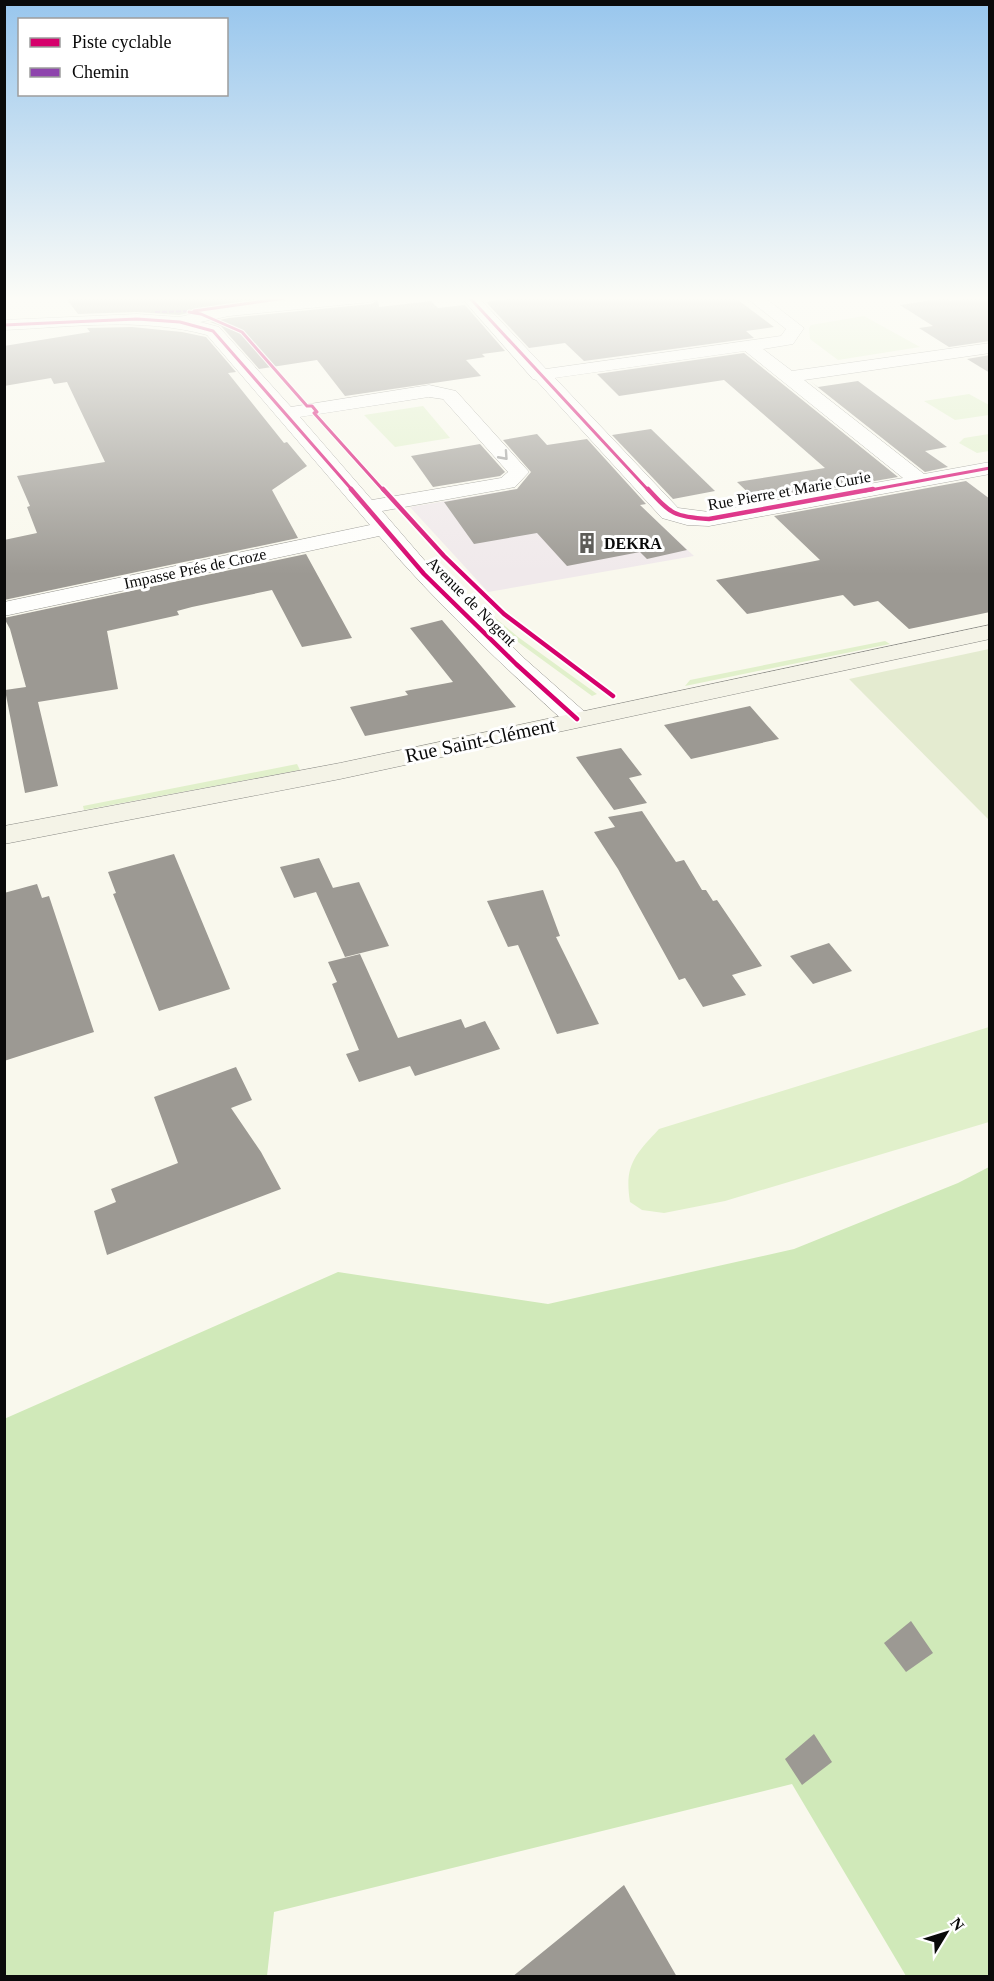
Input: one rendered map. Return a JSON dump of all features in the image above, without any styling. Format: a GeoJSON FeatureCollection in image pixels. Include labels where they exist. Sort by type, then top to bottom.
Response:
{"type":"FeatureCollection","features":[{"type":"Feature","properties":{"kind":"main road","name":"Rue Saint-Clément"},"geometry":{"type":"LineString","coordinates":[[4,835],[340,771],[990,632]]}},
{"type":"Feature","properties":{"kind":"street","name":"Avenue de Nogent"},"geometry":{"type":"LineString","coordinates":[[265,389],[424,574],[474,623],[589,716]]}},
{"type":"Feature","properties":{"kind":"street","name":"Rue Pierre et Marie Curie"},"geometry":{"type":"LineString","coordinates":[[553,389],[670,513],[678,515],[709,519],[990,468]]}},
{"type":"Feature","properties":{"kind":"street"},"geometry":{"type":"LineString","coordinates":[[804,389],[920,482]]}},
{"type":"Feature","properties":{"kind":"street"},"geometry":{"type":"LineString","coordinates":[[285,414],[429,391],[449,395],[519,472],[508,483],[367,507]]}},
{"type":"Feature","properties":{"kind":"street","name":"Impasse Prés de Croze"},"geometry":{"type":"LineString","coordinates":[[4,609],[385,528]]}},
{"type":"Feature","properties":{"kind":"shaded area"},"geometry":{"type":"Polygon","coordinates":[[[600,475],[631,497],[694,556],[488,592],[410,507],[600,475]]]}},
{"type":"Feature","properties":{"kind":"green space"},"geometry":{"type":"Polygon","coordinates":[[[969,394],[989,405],[989,415],[955,420],[924,401],[969,394]]]}},
{"type":"Feature","properties":{"kind":"green space"},"geometry":{"type":"Polygon","coordinates":[[[423,406],[450,438],[395,447],[364,415],[423,406]]]}},
{"type":"Feature","properties":{"kind":"green space"},"geometry":{"type":"Polygon","coordinates":[[[989,434],[989,451],[977,453],[959,443],[964,438],[989,434]]]}},
{"type":"Feature","properties":{"kind":"green space"},"geometry":{"type":"Polygon","coordinates":[[[492,615],[518,637],[597,694],[592,696],[485,618],[492,615]]]}},
{"type":"Feature","properties":{"kind":"green space"},"geometry":{"type":"Polygon","coordinates":[[[885,641],[890,644],[685,686],[690,680],[885,641]]]}},
{"type":"Feature","properties":{"kind":"green space"},"geometry":{"type":"Polygon","coordinates":[[[990,649],[989,820],[849,679],[990,649]]]}},
{"type":"Feature","properties":{"kind":"green space"},"geometry":{"type":"Polygon","coordinates":[[[297,764],[300,770],[84,810],[83,806],[297,764]]]}},
{"type":"Feature","properties":{"kind":"green space"},"geometry":{"type":"Polygon","coordinates":[[[989,1027],[989,1122],[725,1201],[664,1213],[642,1210],[630,1202],[629,1179],[633,1161],[659,1129],[989,1027]]]}},
{"type":"Feature","properties":{"kind":"green space"},"geometry":{"type":"Polygon","coordinates":[[[989,1167],[989,1976],[906,1976],[792,1784],[274,1912],[267,1976],[5,1976],[4,1419],[338,1272],[548,1304],[794,1249],[958,1183],[989,1167]]]}},
{"type":"Feature","properties":{"kind":"building"},"geometry":{"type":"Polygon","coordinates":[[[71,389],[241,389],[284,443],[287,442],[307,466],[272,490],[298,538],[4,600],[4,540],[37,533],[27,507],[30,506],[17,476],[105,462],[71,389]]]}},
{"type":"Feature","properties":{"kind":"building"},"geometry":{"type":"Polygon","coordinates":[[[340,389],[390,389],[345,396],[340,389]]]}},
{"type":"Feature","properties":{"kind":"building"},"geometry":{"type":"Polygon","coordinates":[[[612,389],[662,389],[619,396],[612,389]]]}},
{"type":"Feature","properties":{"kind":"building"},"geometry":{"type":"Polygon","coordinates":[[[735,389],[789,389],[898,477],[757,501],[737,482],[825,468],[735,389]]]}},
{"type":"Feature","properties":{"kind":"building"},"geometry":{"type":"Polygon","coordinates":[[[821,389],[869,389],[947,447],[925,451],[948,467],[925,472],[821,389]]]}},
{"type":"Feature","properties":{"kind":"building"},"geometry":{"type":"Polygon","coordinates":[[[651,429],[715,491],[673,499],[612,435],[651,429]]]}},
{"type":"Feature","properties":{"kind":"building"},"geometry":{"type":"Polygon","coordinates":[[[537,434],[547,445],[587,439],[646,504],[640,505],[687,550],[647,559],[640,552],[567,566],[537,533],[474,544],[444,502],[517,489],[531,472],[503,440],[537,434]]]}},
{"type":"Feature","properties":{"kind":"building"},"geometry":{"type":"Polygon","coordinates":[[[480,444],[505,472],[500,476],[433,487],[411,456],[480,444]]]}},
{"type":"Feature","properties":{"kind":"building"},"geometry":{"type":"Polygon","coordinates":[[[966,481],[990,499],[990,612],[909,629],[878,601],[854,606],[843,595],[747,614],[716,580],[820,560],[774,516],[966,481]]]}},
{"type":"Feature","properties":{"kind":"building"},"geometry":{"type":"Polygon","coordinates":[[[306,554],[352,638],[302,647],[272,590],[192,607],[177,611],[179,615],[107,631],[118,689],[38,702],[58,786],[25,793],[5,690],[26,687],[10,629],[4,618],[306,554]]]}},
{"type":"Feature","properties":{"kind":"building"},"geometry":{"type":"Polygon","coordinates":[[[442,620],[516,707],[365,736],[350,707],[408,695],[405,691],[453,682],[410,628],[442,620]]]}},
{"type":"Feature","properties":{"kind":"building"},"geometry":{"type":"Polygon","coordinates":[[[750,706],[779,739],[691,759],[664,725],[750,706]]]}},
{"type":"Feature","properties":{"kind":"building"},"geometry":{"type":"Polygon","coordinates":[[[621,748],[642,775],[629,778],[647,803],[614,810],[576,757],[621,748]]]}},
{"type":"Feature","properties":{"kind":"building"},"geometry":{"type":"Polygon","coordinates":[[[642,811],[676,862],[684,860],[702,890],[706,890],[713,901],[717,900],[762,966],[732,975],[746,995],[703,1007],[685,978],[679,980],[618,869],[594,832],[615,827],[608,817],[642,811]]]}},
{"type":"Feature","properties":{"kind":"building"},"geometry":{"type":"Polygon","coordinates":[[[174,854],[230,989],[159,1011],[113,894],[116,893],[108,872],[174,854]]]}},
{"type":"Feature","properties":{"kind":"building"},"geometry":{"type":"Polygon","coordinates":[[[319,858],[333,888],[359,882],[389,946],[345,957],[316,892],[294,898],[280,867],[319,858]]]}},
{"type":"Feature","properties":{"kind":"building"},"geometry":{"type":"Polygon","coordinates":[[[37,884],[42,898],[49,896],[94,1032],[4,1061],[4,893],[37,884]]]}},
{"type":"Feature","properties":{"kind":"building"},"geometry":{"type":"Polygon","coordinates":[[[543,890],[560,936],[556,937],[599,1024],[557,1034],[518,945],[508,947],[487,901],[543,890]]]}},
{"type":"Feature","properties":{"kind":"building"},"geometry":{"type":"Polygon","coordinates":[[[829,943],[852,971],[813,984],[790,956],[829,943]]]}},
{"type":"Feature","properties":{"kind":"building"},"geometry":{"type":"Polygon","coordinates":[[[360,954],[398,1038],[461,1019],[465,1028],[485,1021],[500,1049],[415,1076],[410,1066],[359,1082],[346,1054],[359,1050],[332,984],[337,982],[328,962],[360,954]]]}},
{"type":"Feature","properties":{"kind":"building"},"geometry":{"type":"Polygon","coordinates":[[[236,1067],[252,1100],[231,1108],[261,1152],[281,1189],[107,1255],[94,1211],[116,1202],[111,1189],[178,1163],[154,1097],[236,1067]]]}},
{"type":"Feature","properties":{"kind":"building"},"geometry":{"type":"Polygon","coordinates":[[[911,1621],[933,1653],[906,1672],[884,1643],[911,1621]]]}},
{"type":"Feature","properties":{"kind":"building"},"geometry":{"type":"Polygon","coordinates":[[[814,1734],[832,1762],[802,1785],[785,1759],[814,1734]]]}},
{"type":"Feature","properties":{"kind":"building"},"geometry":{"type":"Polygon","coordinates":[[[624,1885],[677,1977],[512,1977],[571,1929],[624,1885]]]}},
{"type":"Feature","properties":{"kind":"cycle path"},"geometry":{"type":"LineString","coordinates":[[266,389],[424,574],[516,664],[577,719]]}},
{"type":"Feature","properties":{"kind":"cycle path"},"geometry":{"type":"LineString","coordinates":[[292,389],[307,406],[312,406],[317,412],[314,413],[422,532],[489,601],[534,639],[613,696]]}},
{"type":"Feature","properties":{"kind":"cycle path"},"geometry":{"type":"LineString","coordinates":[[555,389],[670,513],[687,518],[709,519],[990,468]]}},
{"type":"Feature","properties":{"kind":"place","name":"DEKRA"},"geometry":{"type":"Point","coordinates":[587,543]}}]}
